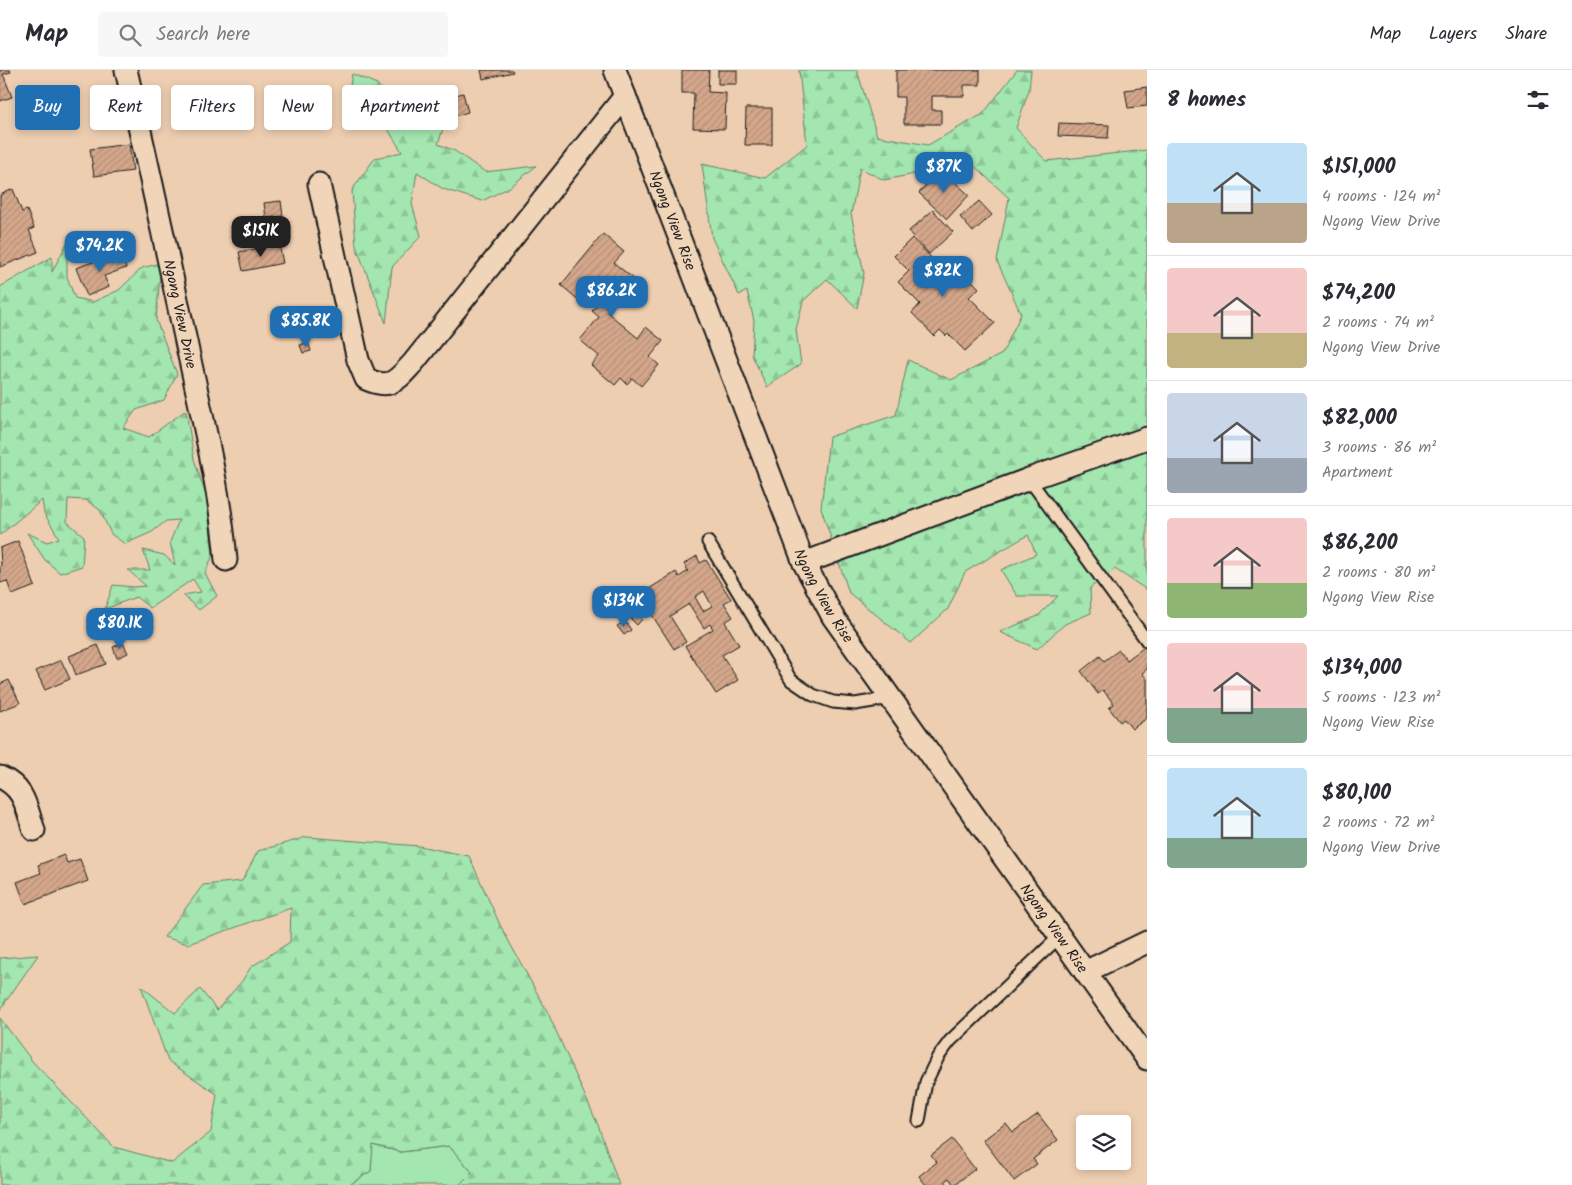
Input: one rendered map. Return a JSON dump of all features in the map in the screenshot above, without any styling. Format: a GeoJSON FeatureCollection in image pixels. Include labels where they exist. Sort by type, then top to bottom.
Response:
{"type":"FeatureCollection","features":[{"type":"Feature","properties":{"kind":"street","name":"Ngong View Drive"},"geometry":{"type":"LineString","coordinates":[[126,70],[145,148],[223,522],[226,560]]}},
{"type":"Feature","properties":{"kind":"street","name":"Ngong View Rise"},"geometry":{"type":"LineString","coordinates":[[615,70],[804,563],[834,617],[890,698],[1147,1059]]}},
{"type":"Feature","properties":{"kind":"street"},"geometry":{"type":"LineString","coordinates":[[319,184],[358,360],[366,379],[379,385],[395,382],[413,363],[625,96]]}},
{"type":"Feature","properties":{"kind":"street"},"geometry":{"type":"LineString","coordinates":[[804,563],[1029,479],[1147,438]]}},
{"type":"Feature","properties":{"kind":"street"},"geometry":{"type":"LineString","coordinates":[[0,777],[11,782],[22,793],[34,830]]}},
{"type":"Feature","properties":{"kind":"street"},"geometry":{"type":"LineString","coordinates":[[1085,972],[1147,942]]}},
{"type":"Feature","properties":{"kind":"lane"},"geometry":{"type":"LineString","coordinates":[[1029,479],[1147,641]]}},
{"type":"Feature","properties":{"kind":"lane"},"geometry":{"type":"LineString","coordinates":[[708,542],[791,680],[813,695],[833,702],[854,704],[890,698]]}},
{"type":"Feature","properties":{"kind":"lane"},"geometry":{"type":"LineString","coordinates":[[919,1121],[926,1082],[950,1041],[1060,936]]}},
{"type":"Feature","properties":{"kind":"green space"},"geometry":{"type":"Polygon","coordinates":[[[799,70],[857,70],[877,136],[928,145],[983,114],[1017,70],[1031,70],[1029,90],[1016,128],[1046,161],[1147,150],[1147,590],[1115,569],[1090,588],[1091,613],[1065,624],[1037,649],[1000,632],[1038,616],[1058,596],[1017,596],[1001,570],[1036,554],[1028,535],[965,572],[948,609],[911,643],[849,593],[821,508],[829,437],[896,415],[908,360],[951,380],[1002,354],[1021,314],[997,261],[1009,198],[971,163],[884,180],[860,168],[851,214],[864,273],[857,308],[827,279],[803,301],[796,330],[801,364],[767,387],[752,355],[754,321],[747,291],[739,295],[712,238],[702,164],[765,178],[807,145],[799,70]]]}},
{"type":"Feature","properties":{"kind":"green space"},"geometry":{"type":"Polygon","coordinates":[[[352,74],[378,85],[350,85],[352,74]]]}},
{"type":"Feature","properties":{"kind":"green space"},"geometry":{"type":"Polygon","coordinates":[[[389,130],[443,130],[438,144],[455,151],[485,172],[536,166],[510,187],[482,201],[443,189],[417,172],[412,204],[421,236],[392,267],[386,323],[356,246],[352,190],[375,158],[402,152],[389,130]]]}},
{"type":"Feature","properties":{"kind":"green space"},"geometry":{"type":"Polygon","coordinates":[[[67,243],[67,277],[75,298],[93,302],[119,290],[142,268],[161,263],[156,320],[177,374],[164,400],[136,410],[123,428],[149,437],[186,410],[194,459],[207,499],[213,555],[205,573],[217,596],[199,610],[183,595],[201,592],[193,579],[150,608],[136,597],[105,609],[113,585],[146,586],[128,570],[150,570],[143,550],[164,555],[175,565],[170,542],[179,520],[166,521],[152,532],[125,544],[111,534],[100,510],[86,500],[68,499],[67,522],[84,536],[82,566],[60,573],[45,560],[27,533],[47,542],[59,538],[44,513],[42,500],[0,535],[0,287],[52,257],[52,272],[67,243]]]}},
{"type":"Feature","properties":{"kind":"green space"},"geometry":{"type":"Polygon","coordinates":[[[307,837],[419,846],[469,856],[501,927],[548,1013],[598,1125],[619,1185],[459,1185],[472,1172],[449,1146],[401,1152],[373,1145],[371,1171],[349,1185],[0,1185],[0,1018],[32,1061],[114,1147],[172,1163],[211,1132],[217,1094],[168,1061],[141,986],[175,1013],[200,989],[217,1010],[242,981],[251,967],[290,942],[291,908],[188,944],[164,937],[203,885],[242,881],[258,851],[307,837]]]}},
{"type":"Feature","properties":{"kind":"green space"},"geometry":{"type":"Polygon","coordinates":[[[38,955],[0,1010],[0,958],[38,955]]]}},
{"type":"Feature","properties":{"kind":"green space"},"geometry":{"type":"Polygon","coordinates":[[[372,1145],[401,1152],[449,1146],[472,1172],[459,1185],[349,1185],[371,1171],[372,1145]]]}},
{"type":"Feature","properties":{"kind":"building"},"geometry":{"type":"Polygon","coordinates":[[[0,70],[10,70],[11,72],[3,74],[12,97],[0,101],[0,70]]]}},
{"type":"Feature","properties":{"kind":"building"},"geometry":{"type":"Polygon","coordinates":[[[481,70],[512,70],[513,72],[483,79],[481,70]]]}},
{"type":"Feature","properties":{"kind":"building"},"geometry":{"type":"Polygon","coordinates":[[[682,70],[709,70],[708,92],[726,93],[725,129],[693,128],[694,93],[682,93],[682,70]]]}},
{"type":"Feature","properties":{"kind":"building"},"geometry":{"type":"Polygon","coordinates":[[[718,70],[737,70],[737,84],[718,84],[718,70]]]}},
{"type":"Feature","properties":{"kind":"building"},"geometry":{"type":"Polygon","coordinates":[[[896,70],[980,70],[980,85],[964,85],[964,96],[932,96],[932,110],[941,110],[941,124],[904,124],[904,97],[896,97],[896,70]]]}},
{"type":"Feature","properties":{"kind":"building"},"geometry":{"type":"Polygon","coordinates":[[[1147,87],[1147,106],[1128,108],[1125,90],[1147,87]]]}},
{"type":"Feature","properties":{"kind":"building"},"geometry":{"type":"Polygon","coordinates":[[[463,93],[468,112],[458,115],[458,94],[463,93]]]}},
{"type":"Feature","properties":{"kind":"building"},"geometry":{"type":"Polygon","coordinates":[[[746,108],[772,108],[772,145],[745,145],[746,108]]]}},
{"type":"Feature","properties":{"kind":"building"},"geometry":{"type":"Polygon","coordinates":[[[1059,123],[1109,125],[1108,138],[1058,136],[1059,123]]]}},
{"type":"Feature","properties":{"kind":"building"},"geometry":{"type":"Polygon","coordinates":[[[129,144],[133,171],[94,176],[90,149],[129,144]]]}},
{"type":"Feature","properties":{"kind":"building"},"geometry":{"type":"Polygon","coordinates":[[[941,169],[969,195],[947,219],[919,193],[941,169]]]}},
{"type":"Feature","properties":{"kind":"building"},"geometry":{"type":"Polygon","coordinates":[[[13,189],[22,212],[27,210],[34,228],[29,230],[38,252],[0,267],[0,195],[13,189]]]}},
{"type":"Feature","properties":{"kind":"building"},"geometry":{"type":"Polygon","coordinates":[[[281,201],[283,216],[266,218],[264,203],[281,201]]]}},
{"type":"Feature","properties":{"kind":"building"},"geometry":{"type":"Polygon","coordinates":[[[979,201],[992,215],[973,232],[960,217],[979,201]]]}},
{"type":"Feature","properties":{"kind":"building"},"geometry":{"type":"Polygon","coordinates":[[[933,210],[953,232],[929,254],[909,231],[933,210]]]}},
{"type":"Feature","properties":{"kind":"building"},"geometry":{"type":"Polygon","coordinates":[[[283,221],[287,234],[253,246],[249,233],[283,221]]]}},
{"type":"Feature","properties":{"kind":"building"},"geometry":{"type":"Polygon","coordinates":[[[603,234],[624,252],[614,263],[634,279],[607,312],[638,338],[646,327],[663,341],[650,357],[659,365],[641,386],[632,378],[627,384],[621,378],[615,385],[591,365],[599,356],[580,340],[599,317],[592,311],[608,291],[602,286],[607,281],[602,277],[582,303],[561,285],[603,234]]]}},
{"type":"Feature","properties":{"kind":"building"},"geometry":{"type":"Polygon","coordinates":[[[912,238],[950,277],[960,268],[979,288],[969,297],[995,323],[965,351],[948,334],[946,336],[940,330],[934,336],[912,313],[920,304],[898,282],[909,271],[894,256],[912,238]]]}},
{"type":"Feature","properties":{"kind":"building"},"geometry":{"type":"Polygon","coordinates":[[[279,244],[283,263],[243,271],[239,252],[279,244]]]}},
{"type":"Feature","properties":{"kind":"building"},"geometry":{"type":"Polygon","coordinates":[[[120,252],[126,268],[104,276],[109,287],[87,296],[76,268],[120,252]]]}},
{"type":"Feature","properties":{"kind":"building"},"geometry":{"type":"Polygon","coordinates":[[[308,342],[311,351],[303,353],[300,345],[308,342]]]}},
{"type":"Feature","properties":{"kind":"building"},"geometry":{"type":"Polygon","coordinates":[[[18,541],[35,586],[12,595],[7,581],[0,583],[0,548],[18,541]]]}},
{"type":"Feature","properties":{"kind":"building"},"geometry":{"type":"Polygon","coordinates":[[[697,556],[700,563],[706,560],[731,599],[724,603],[733,617],[725,622],[739,645],[722,655],[738,680],[716,694],[685,646],[713,629],[710,624],[704,628],[689,604],[670,616],[686,642],[674,649],[639,595],[676,572],[679,577],[688,571],[684,564],[697,556]],[[704,591],[695,597],[703,611],[712,606],[704,591]]]}},
{"type":"Feature","properties":{"kind":"building"},"geometry":{"type":"Polygon","coordinates":[[[631,608],[642,619],[637,625],[625,613],[631,608]]]}},
{"type":"Feature","properties":{"kind":"building"},"geometry":{"type":"Polygon","coordinates":[[[625,621],[631,630],[624,635],[617,626],[625,621]]]}},
{"type":"Feature","properties":{"kind":"building"},"geometry":{"type":"Polygon","coordinates":[[[123,643],[128,653],[117,658],[113,647],[123,643]]]}},
{"type":"Feature","properties":{"kind":"building"},"geometry":{"type":"Polygon","coordinates":[[[98,645],[106,664],[76,675],[69,656],[98,645]]]}},
{"type":"Feature","properties":{"kind":"building"},"geometry":{"type":"Polygon","coordinates":[[[1147,645],[1147,669],[1142,673],[1147,679],[1147,718],[1132,729],[1124,719],[1120,722],[1109,708],[1114,704],[1103,690],[1098,694],[1081,671],[1100,656],[1104,661],[1119,650],[1127,660],[1147,645]]]}},
{"type":"Feature","properties":{"kind":"building"},"geometry":{"type":"Polygon","coordinates":[[[61,660],[70,679],[45,690],[36,671],[61,660]]]}},
{"type":"Feature","properties":{"kind":"building"},"geometry":{"type":"Polygon","coordinates":[[[9,680],[20,703],[0,711],[0,684],[9,680]]]}},
{"type":"Feature","properties":{"kind":"building"},"geometry":{"type":"Polygon","coordinates":[[[64,855],[67,863],[80,859],[88,881],[25,904],[17,882],[41,873],[38,865],[64,855]]]}},
{"type":"Feature","properties":{"kind":"building"},"geometry":{"type":"Polygon","coordinates":[[[1038,1114],[1058,1140],[1033,1159],[1037,1164],[1014,1181],[983,1140],[1006,1123],[1013,1132],[1038,1114]]]}},
{"type":"Feature","properties":{"kind":"building"},"geometry":{"type":"Polygon","coordinates":[[[952,1139],[975,1169],[954,1185],[949,1178],[945,1181],[948,1185],[926,1185],[919,1176],[937,1162],[931,1155],[952,1139]]]}}]}
